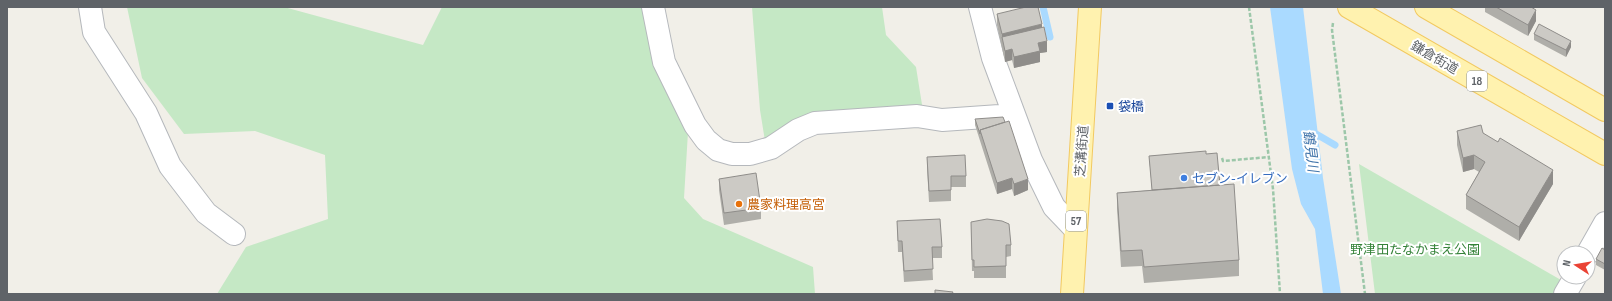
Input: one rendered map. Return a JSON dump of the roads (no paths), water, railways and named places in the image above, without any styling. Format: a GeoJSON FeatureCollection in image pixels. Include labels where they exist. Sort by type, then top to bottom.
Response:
{"type":"FeatureCollection","features":[{"type":"Feature","properties":{"kind":"main road","name":"芝溝街道"},"geometry":{"type":"LineString","coordinates":[[1072,294],[1090,7]]}},
{"type":"Feature","properties":{"kind":"main road"},"geometry":{"type":"LineString","coordinates":[[1426,7],[1605,110]]}},
{"type":"Feature","properties":{"kind":"main road","name":"鎌倉街道"},"geometry":{"type":"LineString","coordinates":[[1341,14],[1605,154]]}},
{"type":"Feature","properties":{"kind":"street"},"geometry":{"type":"LineString","coordinates":[[90,7],[94,32],[146,113],[170,166],[206,213],[234,234]]}},
{"type":"Feature","properties":{"kind":"street"},"geometry":{"type":"LineString","coordinates":[[653,7],[664,62],[695,125],[706,140],[718,150],[732,154],[750,154],[771,148],[798,130],[815,123],[917,116],[942,120],[1014,115]]}},
{"type":"Feature","properties":{"kind":"street"},"geometry":{"type":"LineString","coordinates":[[980,7],[993,58],[1031,160],[1054,207],[1075,229]]}},
{"type":"Feature","properties":{"kind":"street"},"geometry":{"type":"LineString","coordinates":[[1593,245],[1605,223]]}},
{"type":"Feature","properties":{"kind":"water","name":"鶴見川"},"geometry":{"type":"Polygon","coordinates":[[[1270,7],[1303,7],[1323,178],[1341,294],[1323,294],[1315,229],[1301,204],[1292,169],[1270,7]]]}},
{"type":"Feature","properties":{"kind":"waterway"},"geometry":{"type":"LineString","coordinates":[[1043,7],[1050,37]]}},
{"type":"Feature","properties":{"kind":"waterway","name":"鶴見川"},"geometry":{"type":"LineString","coordinates":[[1311,131],[1335,145]]}},
{"type":"Feature","properties":{"kind":"place","name":"袋橋"},"geometry":{"type":"Point","coordinates":[1110,106]}},
{"type":"Feature","properties":{"kind":"place","name":"セブン-イレブン"},"geometry":{"type":"Point","coordinates":[1184,178]}},
{"type":"Feature","properties":{"kind":"place","name":"農家料理高宮"},"geometry":{"type":"Point","coordinates":[739,204]}},
{"type":"Feature","properties":{"kind":"park label","name":"野津田たなかまえ公園"},"geometry":{"type":"Point","coordinates":[1415,249]}}]}
